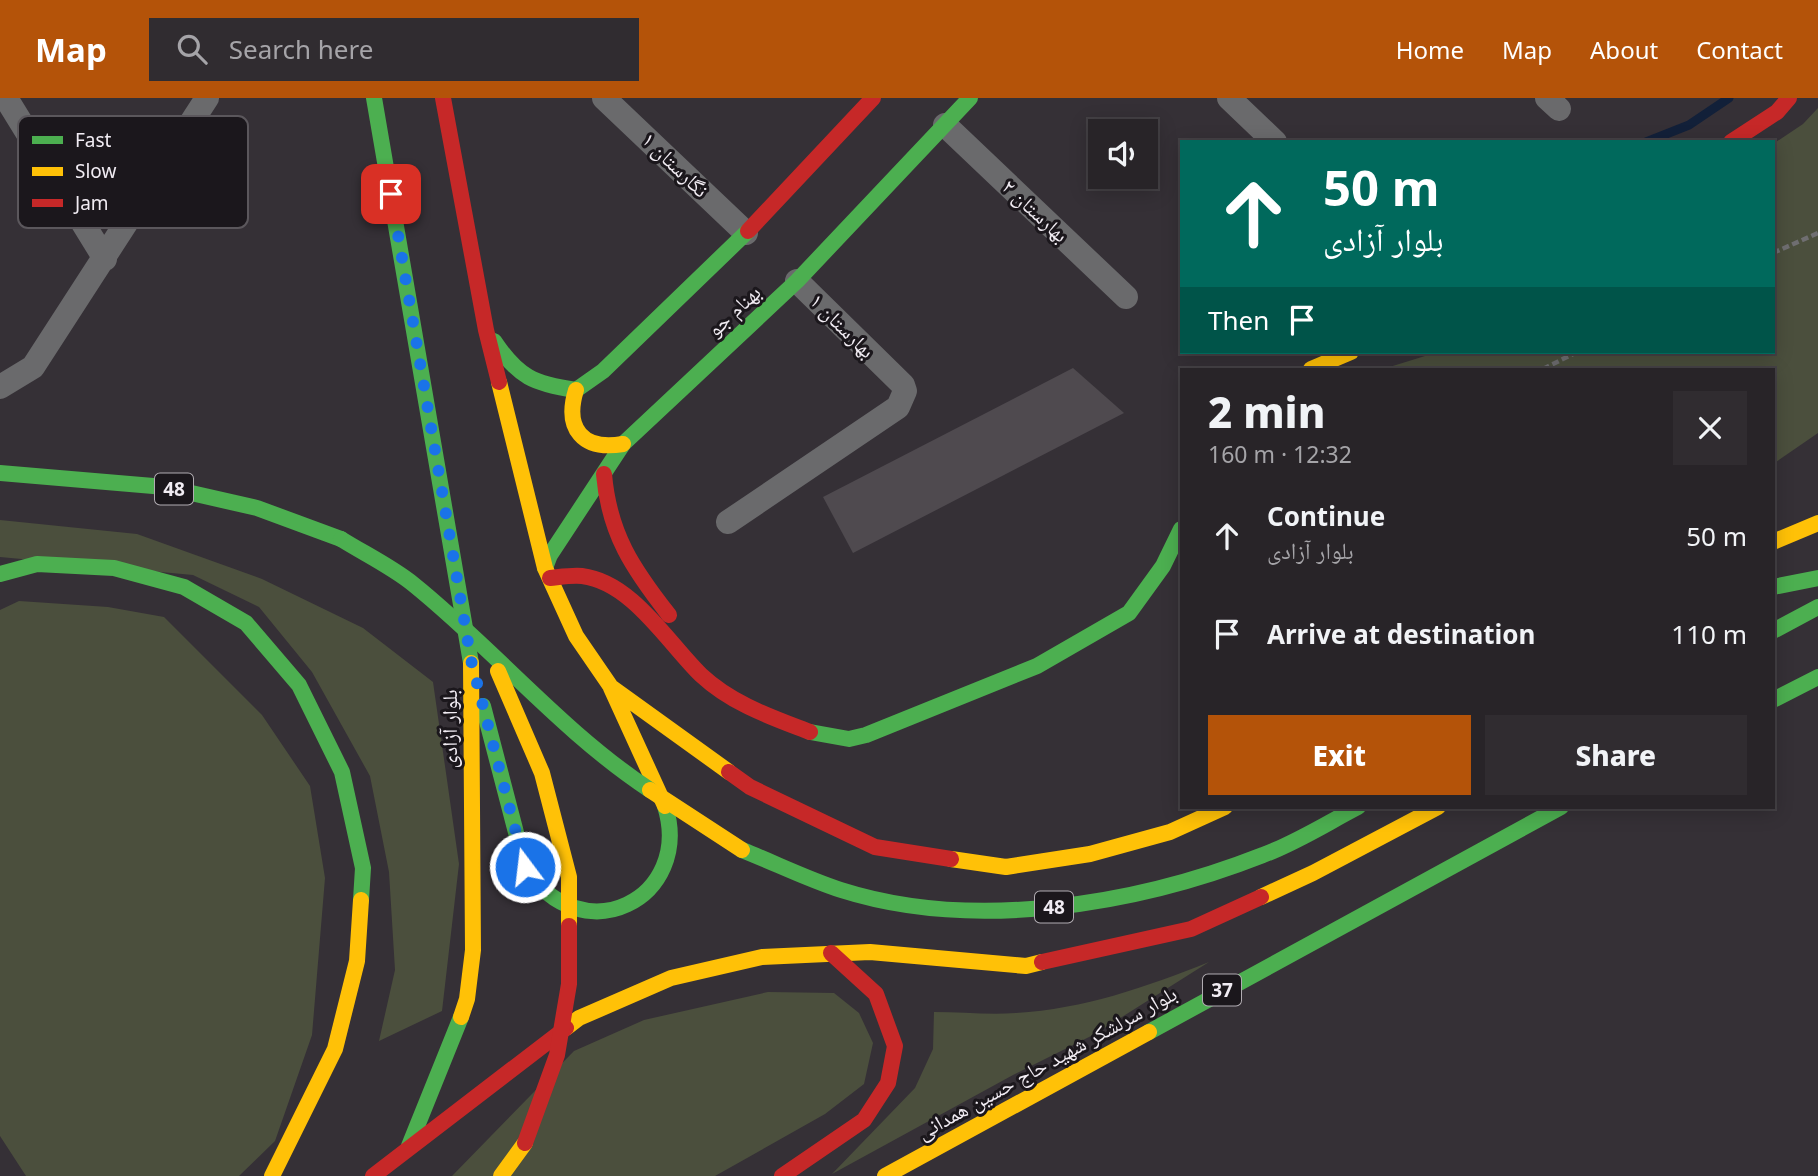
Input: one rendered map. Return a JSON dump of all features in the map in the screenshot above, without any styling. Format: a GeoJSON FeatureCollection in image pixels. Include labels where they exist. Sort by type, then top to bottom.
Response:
{"type":"FeatureCollection","features":[{"type":"Feature","properties":{"kind":"main road","name":"بلوار آزادی"},"geometry":{"type":"LineString","coordinates":[[374,98],[471,660],[473,950],[467,999],[452,1045],[409,1146]]}},
{"type":"Feature","properties":{"kind":"main road"},"geometry":{"type":"LineString","coordinates":[[443,98],[486,330],[547,573],[576,636],[611,687],[668,812],[671,846],[659,878],[634,902],[617,909],[581,911],[548,896],[535,883],[525,867],[471,660]]}},
{"type":"Feature","properties":{"kind":"main road"},"geometry":{"type":"LineString","coordinates":[[623,444],[600,447],[580,435],[570,413],[576,390],[603,371],[746,233],[873,98]]}},
{"type":"Feature","properties":{"kind":"main road","name":"بهنام جو"},"geometry":{"type":"LineString","coordinates":[[547,573],[550,555],[623,444],[797,281],[970,98]]}},
{"type":"Feature","properties":{"kind":"main road"},"geometry":{"type":"LineString","coordinates":[[1734,140],[1777,112],[1789,98]]}},
{"type":"Feature","properties":{"kind":"main road"},"geometry":{"type":"LineString","coordinates":[[486,330],[511,368],[540,385],[576,390]]}},
{"type":"Feature","properties":{"kind":"main road"},"geometry":{"type":"LineString","coordinates":[[1313,368],[1346,354]]}},
{"type":"Feature","properties":{"kind":"main road","name":"48"},"geometry":{"type":"LineString","coordinates":[[0,473],[166,487],[257,508],[341,539],[412,583],[558,718],[619,769],[742,850],[842,890],[932,909],[1035,911],[1153,890],[1252,859],[1355,809]]}},
{"type":"Feature","properties":{"kind":"main road"},"geometry":{"type":"LineString","coordinates":[[604,474],[610,523],[624,552],[669,615],[708,659]]}},
{"type":"Feature","properties":{"kind":"main road"},"geometry":{"type":"LineString","coordinates":[[1775,541],[1818,523]]}},
{"type":"Feature","properties":{"kind":"main road"},"geometry":{"type":"LineString","coordinates":[[547,573],[583,576],[611,587],[643,611],[702,676],[751,710],[819,735],[849,739],[949,704],[1037,666],[1129,613],[1163,566],[1180,531]]}},
{"type":"Feature","properties":{"kind":"main road"},"geometry":{"type":"LineString","coordinates":[[0,574],[37,564],[114,568],[184,587],[247,623],[299,685],[342,772],[363,868],[357,961],[335,1049],[272,1176]]}},
{"type":"Feature","properties":{"kind":"main road"},"geometry":{"type":"LineString","coordinates":[[1775,587],[1818,578]]}},
{"type":"Feature","properties":{"kind":"main road"},"geometry":{"type":"LineString","coordinates":[[1775,630],[1818,607]]}},
{"type":"Feature","properties":{"kind":"main road"},"geometry":{"type":"LineString","coordinates":[[492,656],[542,773],[569,877],[569,984],[557,1055],[525,1143],[502,1176]]}},
{"type":"Feature","properties":{"kind":"main road"},"geometry":{"type":"LineString","coordinates":[[727,675],[769,706],[808,719],[839,724],[858,726],[949,704]]}},
{"type":"Feature","properties":{"kind":"main road"},"geometry":{"type":"LineString","coordinates":[[611,687],[750,787],[875,847],[1006,867],[1090,854],[1170,832],[1221,809]]}},
{"type":"Feature","properties":{"kind":"main road"},"geometry":{"type":"LineString","coordinates":[[1775,698],[1814,687]]}},
{"type":"Feature","properties":{"kind":"main road"},"geometry":{"type":"LineString","coordinates":[[373,1176],[579,1018],[671,978],[762,957],[870,952],[1026,966],[1191,929],[1313,873],[1434,809]]}},
{"type":"Feature","properties":{"kind":"main road","name":"بلوار سرلشکر شهید حاج حسین همدانی"},"geometry":{"type":"LineString","coordinates":[[885,1176],[1557,809]]}},
{"type":"Feature","properties":{"kind":"main road"},"geometry":{"type":"LineString","coordinates":[[782,1176],[864,1120],[888,1083],[895,1046],[876,994],[831,954]]}},
{"type":"Feature","properties":{"kind":"street"},"geometry":{"type":"LineString","coordinates":[[6,98],[18,118]]}},
{"type":"Feature","properties":{"kind":"street"},"geometry":{"type":"LineString","coordinates":[[195,116],[207,98]]}},
{"type":"Feature","properties":{"kind":"street","name":"نگارستان ۱"},"geometry":{"type":"LineString","coordinates":[[604,98],[746,233]]}},
{"type":"Feature","properties":{"kind":"street"},"geometry":{"type":"LineString","coordinates":[[1229,98],[1273,140]]}},
{"type":"Feature","properties":{"kind":"street","name":"بهارستان ۲"},"geometry":{"type":"LineString","coordinates":[[945,125],[1126,297]]}},
{"type":"Feature","properties":{"kind":"street"},"geometry":{"type":"LineString","coordinates":[[85,228],[104,259]]}},
{"type":"Feature","properties":{"kind":"street"},"geometry":{"type":"LineString","coordinates":[[0,387],[33,367],[124,228]]}},
{"type":"Feature","properties":{"kind":"street","name":"بهارستان ۱"},"geometry":{"type":"LineString","coordinates":[[728,522],[898,407],[905,391],[903,385],[797,281]]}},
{"type":"Feature","properties":{"kind":"path"},"geometry":{"type":"LineString","coordinates":[[1775,252],[1818,233]]}},
{"type":"Feature","properties":{"kind":"path"},"geometry":{"type":"LineString","coordinates":[[1545,368],[1573,354]]}},
{"type":"Feature","properties":{"kind":"green space"},"geometry":{"type":"Polygon","coordinates":[[[1818,108],[1818,433],[1775,463],[1775,368],[1386,368],[1432,354],[1775,354],[1775,143],[1803,124],[1818,108]]]}},
{"type":"Feature","properties":{"kind":"green space"},"geometry":{"type":"Polygon","coordinates":[[[0,520],[137,534],[262,579],[363,628],[433,682],[459,864],[442,1011],[379,1041],[395,970],[389,872],[370,776],[312,672],[259,607],[193,575],[0,557],[0,520]]]}},
{"type":"Feature","properties":{"kind":"green space"},"geometry":{"type":"Polygon","coordinates":[[[19,601],[108,607],[164,617],[262,715],[310,786],[325,878],[312,1035],[275,1141],[239,1176],[26,1176],[0,1136],[0,610],[19,601]]]}},
{"type":"Feature","properties":{"kind":"green space"},"geometry":{"type":"Polygon","coordinates":[[[1209,962],[1095,1034],[1013,1075],[832,1174],[915,1088],[933,1049],[934,1012],[1006,1014],[1066,1007],[1138,988],[1209,962]]]}},
{"type":"Feature","properties":{"kind":"green space"},"geometry":{"type":"Polygon","coordinates":[[[768,992],[834,993],[859,1013],[873,1043],[864,1084],[825,1114],[715,1176],[452,1176],[574,1051],[644,1020],[768,992]]]}},
{"type":"Feature","properties":{"kind":"building"},"geometry":{"type":"Polygon","coordinates":[[[1073,368],[1124,413],[853,553],[823,497],[1073,368]]]}},
{"type":"Feature","properties":{"kind":"waterway"},"geometry":{"type":"LineString","coordinates":[[1651,140],[1689,125],[1729,98]]}},
{"type":"Feature","properties":{"kind":"traffic: fast"},"geometry":{"type":"LineString","coordinates":[[374,98],[471,663]]}},
{"type":"Feature","properties":{"kind":"traffic: fast"},"geometry":{"type":"LineString","coordinates":[[545,568],[550,555],[623,444],[797,281],[970,98]]}},
{"type":"Feature","properties":{"kind":"traffic: fast"},"geometry":{"type":"LineString","coordinates":[[494,341],[511,363],[528,377],[549,385],[576,390],[603,371],[748,231]]}},
{"type":"Feature","properties":{"kind":"traffic: fast"},"geometry":{"type":"LineString","coordinates":[[0,473],[165,487],[257,508],[341,539]]}},
{"type":"Feature","properties":{"kind":"traffic: fast"},"geometry":{"type":"LineString","coordinates":[[810,732],[849,739],[866,735],[1037,666],[1129,613],[1163,566],[1180,531]]}},
{"type":"Feature","properties":{"kind":"traffic: fast"},"geometry":{"type":"LineString","coordinates":[[341,539],[413,584],[587,743],[650,790]]}},
{"type":"Feature","properties":{"kind":"traffic: fast"},"geometry":{"type":"LineString","coordinates":[[0,574],[37,564],[114,568],[184,587],[246,623],[299,685],[342,772],[363,868],[361,900]]}},
{"type":"Feature","properties":{"kind":"traffic: fast"},"geometry":{"type":"LineString","coordinates":[[1775,587],[1818,578]]}},
{"type":"Feature","properties":{"kind":"traffic: fast"},"geometry":{"type":"LineString","coordinates":[[1775,630],[1818,607]]}},
{"type":"Feature","properties":{"kind":"traffic: fast"},"geometry":{"type":"LineString","coordinates":[[1775,699],[1818,677]]}},
{"type":"Feature","properties":{"kind":"traffic: fast"},"geometry":{"type":"LineString","coordinates":[[483,706],[525,867],[549,894],[575,908],[602,911],[627,904],[648,889],[663,867],[670,839],[665,806]]}},
{"type":"Feature","properties":{"kind":"traffic: fast"},"geometry":{"type":"LineString","coordinates":[[742,850],[828,886],[892,903],[999,911],[1108,899],[1214,873],[1287,845],[1354,809]]}},
{"type":"Feature","properties":{"kind":"traffic: fast"},"geometry":{"type":"LineString","coordinates":[[1149,1032],[1557,809]]}},
{"type":"Feature","properties":{"kind":"traffic: fast"},"geometry":{"type":"LineString","coordinates":[[409,1146],[461,1017]]}},
{"type":"Feature","properties":{"kind":"traffic: slow"},"geometry":{"type":"LineString","coordinates":[[1313,368],[1346,354]]}},
{"type":"Feature","properties":{"kind":"traffic: slow"},"geometry":{"type":"LineString","coordinates":[[499,382],[545,568],[576,636],[611,687],[729,772]]}},
{"type":"Feature","properties":{"kind":"traffic: slow"},"geometry":{"type":"LineString","coordinates":[[576,390],[573,416],[580,434],[597,444],[623,444]]}},
{"type":"Feature","properties":{"kind":"traffic: slow"},"geometry":{"type":"LineString","coordinates":[[1775,541],[1818,523]]}},
{"type":"Feature","properties":{"kind":"traffic: slow"},"geometry":{"type":"LineString","coordinates":[[461,1017],[467,999],[473,950],[471,663]]}},
{"type":"Feature","properties":{"kind":"traffic: slow"},"geometry":{"type":"LineString","coordinates":[[498,671],[542,773],[569,877],[569,926]]}},
{"type":"Feature","properties":{"kind":"traffic: slow"},"geometry":{"type":"LineString","coordinates":[[611,688],[665,806]]}},
{"type":"Feature","properties":{"kind":"traffic: slow"},"geometry":{"type":"LineString","coordinates":[[650,790],[742,850]]}},
{"type":"Feature","properties":{"kind":"traffic: slow"},"geometry":{"type":"LineString","coordinates":[[951,859],[1006,867],[1090,854],[1170,832],[1221,809]]}},
{"type":"Feature","properties":{"kind":"traffic: slow"},"geometry":{"type":"LineString","coordinates":[[1261,897],[1313,873],[1434,809]]}},
{"type":"Feature","properties":{"kind":"traffic: slow"},"geometry":{"type":"LineString","coordinates":[[272,1176],[335,1049],[357,961],[361,900]]}},
{"type":"Feature","properties":{"kind":"traffic: slow"},"geometry":{"type":"LineString","coordinates":[[566,1028],[579,1018],[671,978],[762,957],[870,952],[1026,966],[1042,962]]}},
{"type":"Feature","properties":{"kind":"traffic: slow"},"geometry":{"type":"LineString","coordinates":[[885,1176],[1149,1032]]}},
{"type":"Feature","properties":{"kind":"traffic: slow"},"geometry":{"type":"LineString","coordinates":[[501,1176],[525,1143]]}},
{"type":"Feature","properties":{"kind":"traffic: jam"},"geometry":{"type":"LineString","coordinates":[[443,98],[486,330],[499,382]]}},
{"type":"Feature","properties":{"kind":"traffic: jam"},"geometry":{"type":"LineString","coordinates":[[748,231],[873,98]]}},
{"type":"Feature","properties":{"kind":"traffic: jam"},"geometry":{"type":"LineString","coordinates":[[1734,140],[1777,112],[1789,98]]}},
{"type":"Feature","properties":{"kind":"traffic: jam"},"geometry":{"type":"LineString","coordinates":[[604,474],[617,533],[644,582],[669,615]]}},
{"type":"Feature","properties":{"kind":"traffic: jam"},"geometry":{"type":"LineString","coordinates":[[550,578],[582,576],[617,589],[648,616],[688,662],[713,685],[752,709],[810,732]]}},
{"type":"Feature","properties":{"kind":"traffic: jam"},"geometry":{"type":"LineString","coordinates":[[729,772],[750,787],[875,847],[951,859]]}},
{"type":"Feature","properties":{"kind":"traffic: jam"},"geometry":{"type":"LineString","coordinates":[[1042,962],[1191,929],[1261,897]]}},
{"type":"Feature","properties":{"kind":"traffic: jam"},"geometry":{"type":"LineString","coordinates":[[525,1143],[557,1055],[569,984],[569,926]]}},
{"type":"Feature","properties":{"kind":"traffic: jam"},"geometry":{"type":"LineString","coordinates":[[782,1176],[864,1120],[888,1083],[895,1046],[876,994],[831,953]]}},
{"type":"Feature","properties":{"kind":"traffic: jam"},"geometry":{"type":"LineString","coordinates":[[373,1176],[566,1028]]}},
{"type":"Feature","properties":{"kind":"route"},"geometry":{"type":"LineString","coordinates":[[391,194],[471,660],[525,867]]}}]}
